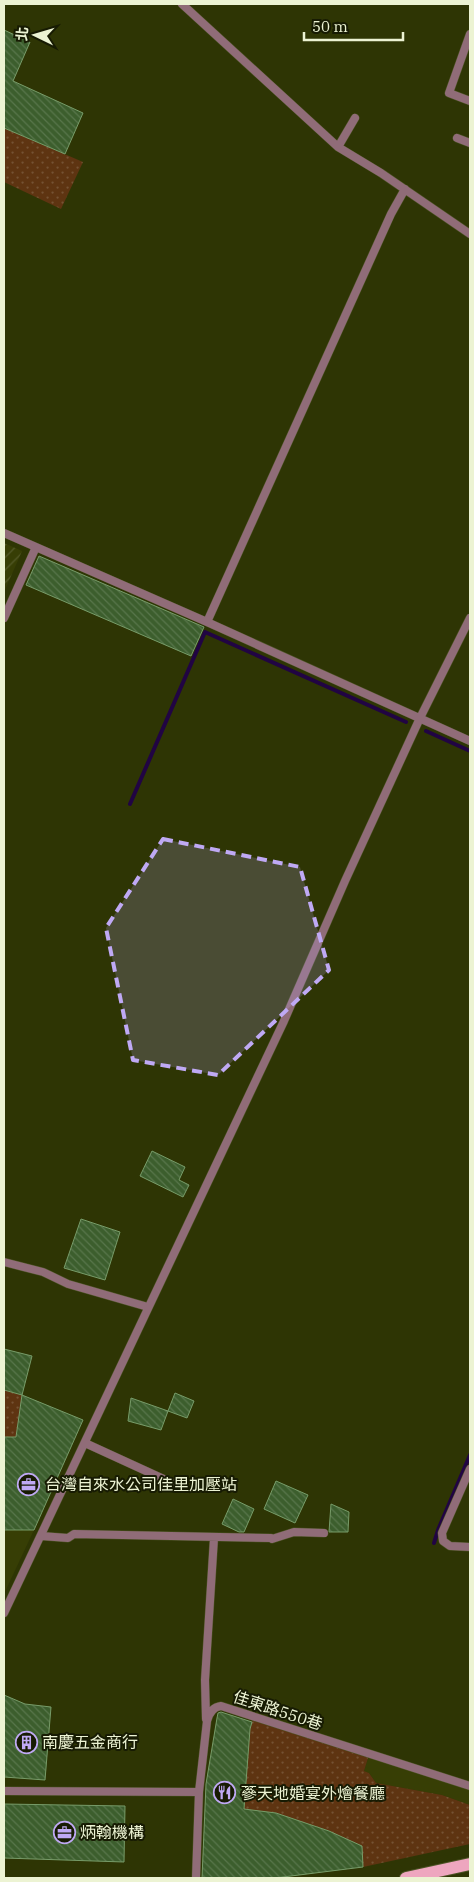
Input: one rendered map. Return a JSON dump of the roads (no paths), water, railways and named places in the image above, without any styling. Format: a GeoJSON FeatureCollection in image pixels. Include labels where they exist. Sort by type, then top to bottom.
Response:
{"type":"FeatureCollection","features":[{"type":"Feature","properties":{"kind":"main road"},"geometry":{"type":"LineString","coordinates":[[406,1878],[470,1864]]}},
{"type":"Feature","properties":{"kind":"lane"},"geometry":{"type":"LineString","coordinates":[[182,4],[338,147],[405,189],[470,234]]}},
{"type":"Feature","properties":{"kind":"lane"},"geometry":{"type":"LineString","coordinates":[[470,34],[449,93],[470,101]]}},
{"type":"Feature","properties":{"kind":"lane"},"geometry":{"type":"LineString","coordinates":[[338,147],[355,118]]}},
{"type":"Feature","properties":{"kind":"lane"},"geometry":{"type":"LineString","coordinates":[[457,138],[470,143]]}},
{"type":"Feature","properties":{"kind":"lane"},"geometry":{"type":"LineString","coordinates":[[207,622],[405,189]]}},
{"type":"Feature","properties":{"kind":"lane"},"geometry":{"type":"LineString","coordinates":[[4,533],[470,741]]}},
{"type":"Feature","properties":{"kind":"lane"},"geometry":{"type":"LineString","coordinates":[[4,618],[36,547]]}},
{"type":"Feature","properties":{"kind":"lane"},"geometry":{"type":"LineString","coordinates":[[4,1613],[284,1021],[345,881],[420,718],[470,618]]}},
{"type":"Feature","properties":{"kind":"lane"},"geometry":{"type":"LineString","coordinates":[[4,1262],[43,1272],[68,1284],[148,1307]]}},
{"type":"Feature","properties":{"kind":"lane"},"geometry":{"type":"LineString","coordinates":[[85,1443],[181,1487]]}},
{"type":"Feature","properties":{"kind":"lane"},"geometry":{"type":"LineString","coordinates":[[470,1469],[442,1533],[443,1541],[450,1546],[470,1547]]}},
{"type":"Feature","properties":{"kind":"lane"},"geometry":{"type":"LineString","coordinates":[[41,1536],[68,1538],[74,1534],[272,1539],[294,1532],[324,1533]]}},
{"type":"Feature","properties":{"kind":"lane"},"geometry":{"type":"LineString","coordinates":[[196,1878],[200,1792],[207,1721],[205,1680],[214,1538]]}},
{"type":"Feature","properties":{"kind":"lane","name":"佳東路550巷"},"geometry":{"type":"LineString","coordinates":[[207,1721],[213,1709],[221,1706],[470,1786]]}},
{"type":"Feature","properties":{"kind":"lane"},"geometry":{"type":"LineString","coordinates":[[4,1791],[200,1792]]}},
{"type":"Feature","properties":{"kind":"waterway"},"geometry":{"type":"LineString","coordinates":[[130,804],[205,632],[406,722]]}},
{"type":"Feature","properties":{"kind":"waterway"},"geometry":{"type":"LineString","coordinates":[[426,731],[470,751]]}},
{"type":"Feature","properties":{"kind":"waterway"},"geometry":{"type":"LineString","coordinates":[[434,1543],[470,1455]]}},
{"type":"Feature","properties":{"kind":"place","name":"台灣自來水公司佳里加壓站"},"geometry":{"type":"Point","coordinates":[29,1484]}},
{"type":"Feature","properties":{"kind":"place","name":"南慶五金商行"},"geometry":{"type":"Point","coordinates":[26,1742]}},
{"type":"Feature","properties":{"kind":"place","name":"蔘天地婚宴外燴餐廳"},"geometry":{"type":"Point","coordinates":[225,1793]}},
{"type":"Feature","properties":{"kind":"place","name":"炳翰機構"},"geometry":{"type":"Point","coordinates":[64,1832]}}]}
